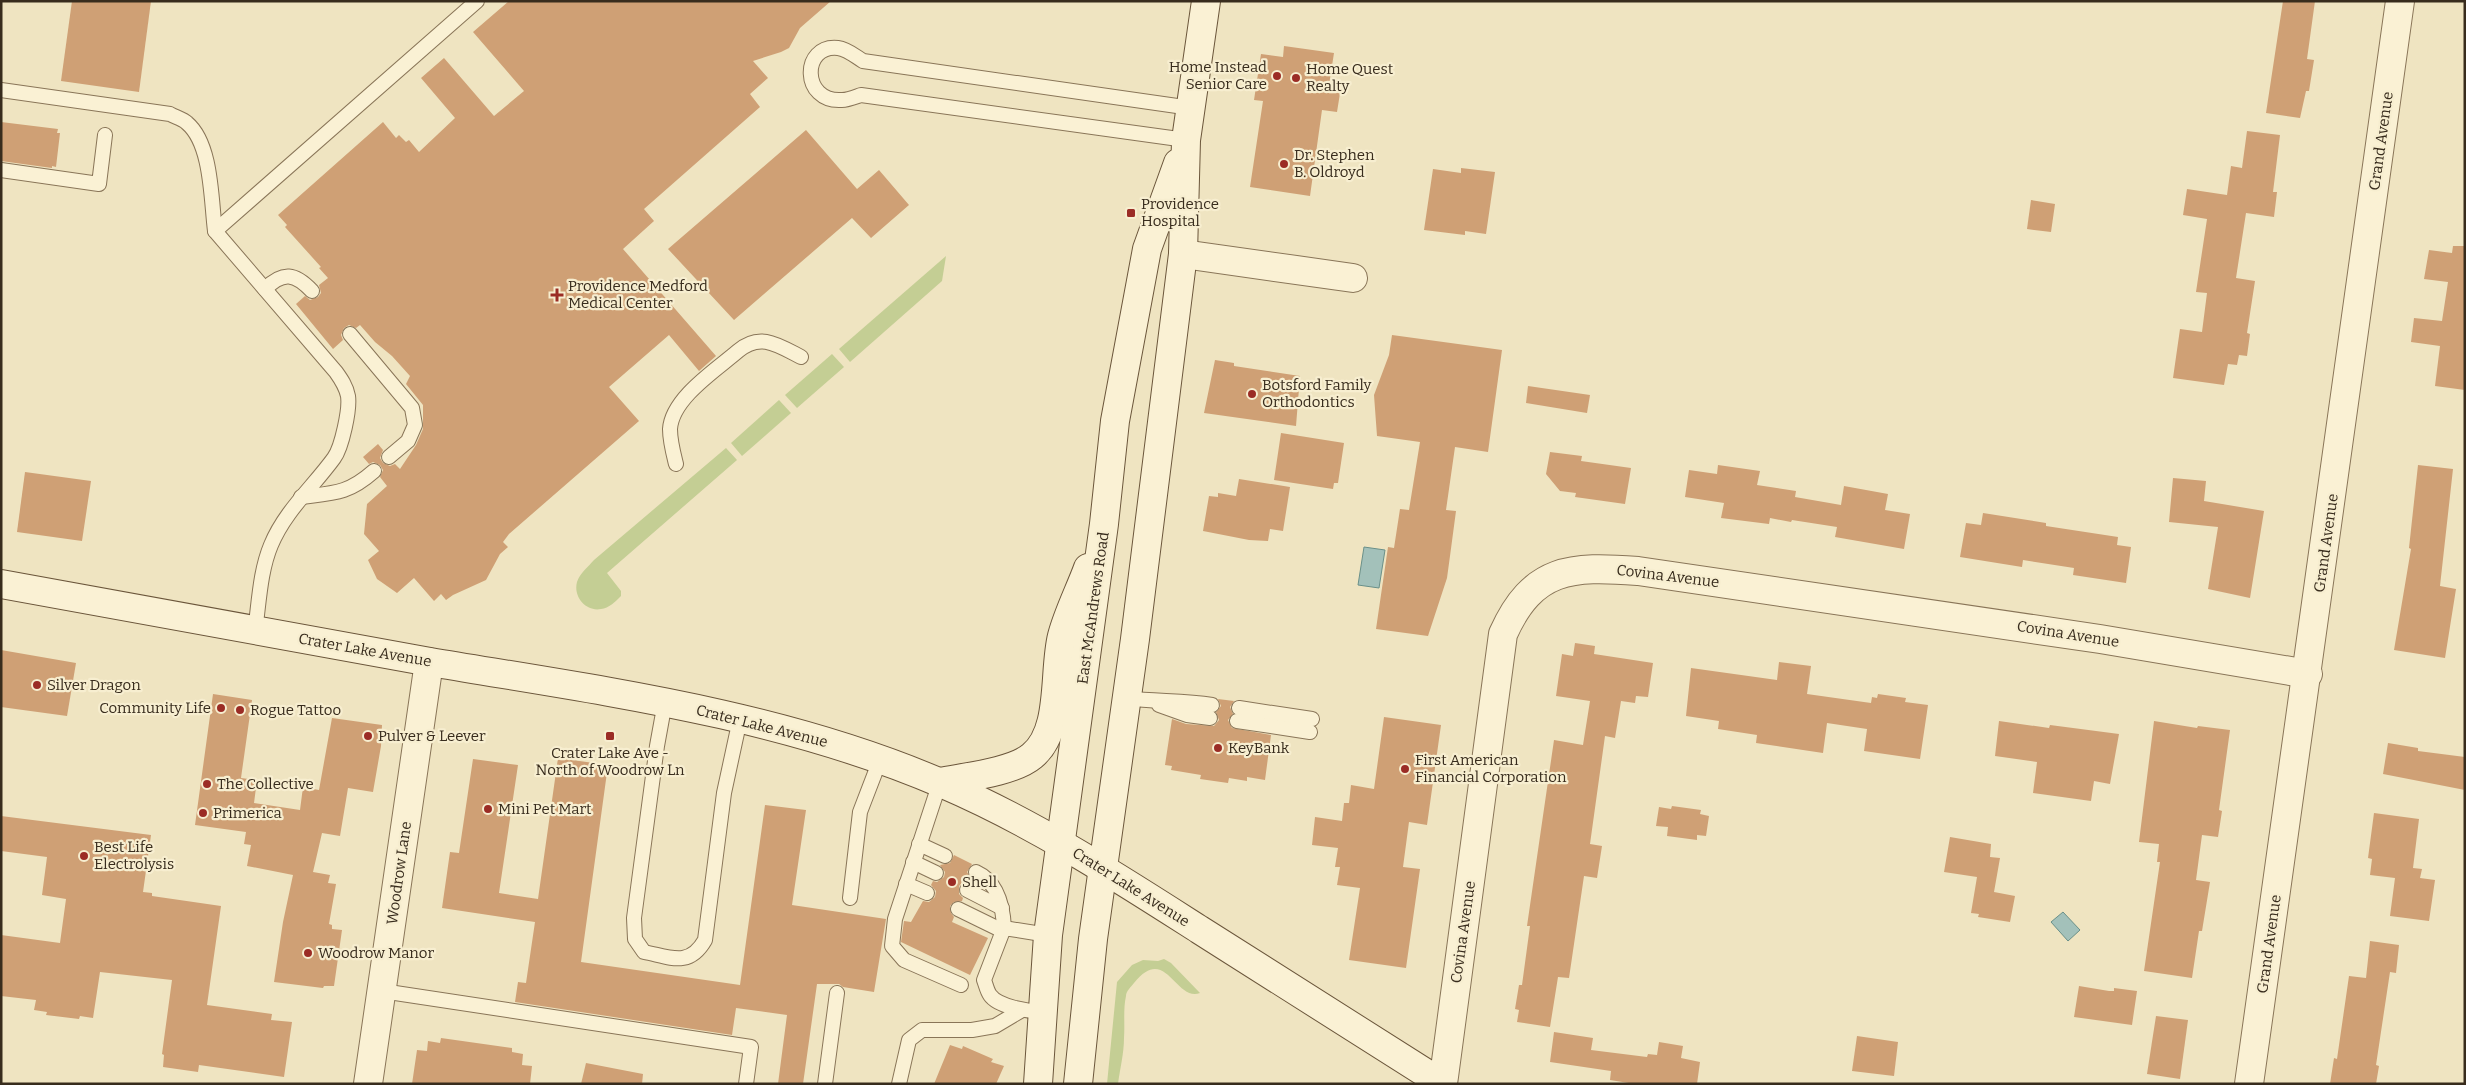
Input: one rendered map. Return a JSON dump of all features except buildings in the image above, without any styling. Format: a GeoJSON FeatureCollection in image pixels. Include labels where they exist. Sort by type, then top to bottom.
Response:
{"type":"FeatureCollection","features":[{"type":"Feature","properties":{"kind":"main road","name":"East McAndrews Road"},"geometry":{"type":"LineString","coordinates":[[1078,1084],[1102,868],[1137,700],[1183,254],[1186,140],[1206,1]]}},
{"type":"Feature","properties":{"kind":"main road","name":"Grand Avenue"},"geometry":{"type":"LineString","coordinates":[[2249,1084],[2308,674],[2400,1]]}},
{"type":"Feature","properties":{"kind":"main road","name":"East McAndrews Road"},"geometry":{"type":"LineString","coordinates":[[1038,1084],[1032,1011],[1048,935],[1061,843],[1104,524],[1115,421],[1147,249],[1186,140]]}},
{"type":"Feature","properties":{"kind":"main road"},"geometry":{"type":"LineString","coordinates":[[1183,254],[1353,278]]}},
{"type":"Feature","properties":{"kind":"main road"},"geometry":{"type":"LineString","coordinates":[[940,782],[1010,767],[1031,757],[1042,746],[1051,726],[1062,636],[1104,524]]}},
{"type":"Feature","properties":{"kind":"main road","name":"Covina Avenue"},"geometry":{"type":"LineString","coordinates":[[1443,1084],[1504,634],[1512,615],[1525,596],[1542,582],[1562,574],[1583,570],[1638,571],[2100,639],[2308,674]]}},
{"type":"Feature","properties":{"kind":"main road","name":"Crater Lake Avenue"},"geometry":{"type":"LineString","coordinates":[[1,584],[429,662],[666,702],[816,738],[880,760],[940,782],[995,807],[1061,843],[1443,1084]]}},
{"type":"Feature","properties":{"kind":"main road","name":"Woodrow Lane"},"geometry":{"type":"LineString","coordinates":[[368,1084],[429,662]]}},
{"type":"Feature","properties":{"kind":"lane"},"geometry":{"type":"LineString","coordinates":[[215,231],[477,1]]}},
{"type":"Feature","properties":{"kind":"lane"},"geometry":{"type":"LineString","coordinates":[[1186,140],[860,95],[844,101],[833,100],[815,89],[809,72],[819,54],[829,49],[838,48],[846,50],[862,60],[1190,108]]}},
{"type":"Feature","properties":{"kind":"lane"},"geometry":{"type":"LineString","coordinates":[[1,90],[170,114],[187,122],[198,135],[206,159],[215,231],[336,372],[344,385],[348,398],[342,438],[335,457],[301,497],[271,545],[266,561],[255,631]]}},
{"type":"Feature","properties":{"kind":"lane"},"geometry":{"type":"LineString","coordinates":[[1,170],[99,184],[106,135]]}},
{"type":"Feature","properties":{"kind":"lane"},"geometry":{"type":"LineString","coordinates":[[265,289],[275,279],[287,276],[302,280],[312,291]]}},
{"type":"Feature","properties":{"kind":"lane"},"geometry":{"type":"LineString","coordinates":[[350,334],[412,408],[415,426],[408,441],[389,458]]}},
{"type":"Feature","properties":{"kind":"lane"},"geometry":{"type":"LineString","coordinates":[[676,464],[670,441],[670,427],[678,404],[747,343],[761,341],[779,346],[801,357]]}},
{"type":"Feature","properties":{"kind":"lane"},"geometry":{"type":"LineString","coordinates":[[301,497],[344,491],[359,484],[374,471]]}},
{"type":"Feature","properties":{"kind":"lane"},"geometry":{"type":"LineString","coordinates":[[1137,700],[1188,714],[1211,711]]}},
{"type":"Feature","properties":{"kind":"lane"},"geometry":{"type":"LineString","coordinates":[[666,702],[657,746],[634,918],[635,939],[644,952],[682,960],[697,953],[705,940],[724,793],[740,719]]}},
{"type":"Feature","properties":{"kind":"lane"},"geometry":{"type":"LineString","coordinates":[[1238,715],[1311,726]]}},
{"type":"Feature","properties":{"kind":"lane"},"geometry":{"type":"LineString","coordinates":[[850,898],[860,812],[880,760]]}},
{"type":"Feature","properties":{"kind":"lane"},"geometry":{"type":"LineString","coordinates":[[940,782],[895,919],[892,946],[904,960],[961,985]]}},
{"type":"Feature","properties":{"kind":"lane"},"geometry":{"type":"LineString","coordinates":[[919,844],[945,856]]}},
{"type":"Feature","properties":{"kind":"lane"},"geometry":{"type":"LineString","coordinates":[[913,862],[936,873]]}},
{"type":"Feature","properties":{"kind":"lane"},"geometry":{"type":"LineString","coordinates":[[976,872],[985,876],[995,888],[1002,908],[1004,929],[984,980],[990,996],[1032,1011]]}},
{"type":"Feature","properties":{"kind":"lane"},"geometry":{"type":"LineString","coordinates":[[906,884],[927,893]]}},
{"type":"Feature","properties":{"kind":"lane"},"geometry":{"type":"LineString","coordinates":[[967,890],[1002,908]]}},
{"type":"Feature","properties":{"kind":"lane"},"geometry":{"type":"LineString","coordinates":[[958,909],[1004,929],[1048,935]]}},
{"type":"Feature","properties":{"kind":"lane"},"geometry":{"type":"LineString","coordinates":[[382,991],[751,1047],[746,1084]]}},
{"type":"Feature","properties":{"kind":"lane"},"geometry":{"type":"LineString","coordinates":[[825,1084],[837,993]]}},
{"type":"Feature","properties":{"kind":"lane"},"geometry":{"type":"LineString","coordinates":[[899,1084],[909,1040],[922,1030],[972,1030],[995,1026],[1032,1011]]}},
{"type":"Feature","properties":{"kind":"green space"},"geometry":{"type":"Polygon","coordinates":[[[946,256],[942,281],[850,362],[839,349],[946,256]]]}},
{"type":"Feature","properties":{"kind":"green space"},"geometry":{"type":"Polygon","coordinates":[[[832,354],[844,367],[797,408],[785,395],[832,354]]]}},
{"type":"Feature","properties":{"kind":"green space"},"geometry":{"type":"Polygon","coordinates":[[[779,400],[791,413],[742,456],[731,443],[779,400]]]}},
{"type":"Feature","properties":{"kind":"green space"},"geometry":{"type":"Polygon","coordinates":[[[726,448],[737,460],[607,573],[621,591],[621,596],[609,606],[601,609],[586,606],[577,593],[577,582],[594,560],[726,448]]]}},
{"type":"Feature","properties":{"kind":"green space"},"geometry":{"type":"Polygon","coordinates":[[[1164,959],[1171,963],[1200,993],[1191,994],[1184,990],[1162,971],[1154,969],[1145,972],[1127,992],[1124,1011],[1123,1049],[1118,1084],[1107,1084],[1117,982],[1132,965],[1143,960],[1158,961],[1164,959]]]}},
{"type":"Feature","properties":{"kind":"water"},"geometry":{"type":"Polygon","coordinates":[[[1364,547],[1385,550],[1379,588],[1358,585],[1364,547]]]}},
{"type":"Feature","properties":{"kind":"water"},"geometry":{"type":"Polygon","coordinates":[[[2063,912],[2080,930],[2068,941],[2051,922],[2063,912]]]}},
{"type":"Feature","properties":{"kind":"place","name":"Home Instead Senior Care"},"geometry":{"type":"Point","coordinates":[1277,76]}},
{"type":"Feature","properties":{"kind":"place","name":"Home Quest Realty"},"geometry":{"type":"Point","coordinates":[1296,78]}},
{"type":"Feature","properties":{"kind":"place","name":"Dr. Stephen B. Oldroyd"},"geometry":{"type":"Point","coordinates":[1284,164]}},
{"type":"Feature","properties":{"kind":"place","name":"Providence Hospital"},"geometry":{"type":"Point","coordinates":[1131,213]}},
{"type":"Feature","properties":{"kind":"place","name":"Providence Medford Medical Center"},"geometry":{"type":"Point","coordinates":[557,295]}},
{"type":"Feature","properties":{"kind":"place","name":"Botsford Family Orthodontics"},"geometry":{"type":"Point","coordinates":[1252,394]}},
{"type":"Feature","properties":{"kind":"place","name":"Silver Dragon"},"geometry":{"type":"Point","coordinates":[37,685]}},
{"type":"Feature","properties":{"kind":"place","name":"Community Life"},"geometry":{"type":"Point","coordinates":[221,708]}},
{"type":"Feature","properties":{"kind":"place","name":"Rogue Tattoo"},"geometry":{"type":"Point","coordinates":[240,710]}},
{"type":"Feature","properties":{"kind":"place","name":"Pulver & Leever"},"geometry":{"type":"Point","coordinates":[368,736]}},
{"type":"Feature","properties":{"kind":"place","name":"Crater Lake Ave - North of Woodrow Ln"},"geometry":{"type":"Point","coordinates":[610,736]}},
{"type":"Feature","properties":{"kind":"place","name":"KeyBank"},"geometry":{"type":"Point","coordinates":[1218,748]}},
{"type":"Feature","properties":{"kind":"place","name":"First American Financial Corporation"},"geometry":{"type":"Point","coordinates":[1405,769]}},
{"type":"Feature","properties":{"kind":"place","name":"The Collective"},"geometry":{"type":"Point","coordinates":[207,784]}},
{"type":"Feature","properties":{"kind":"place","name":"Mini Pet Mart"},"geometry":{"type":"Point","coordinates":[488,809]}},
{"type":"Feature","properties":{"kind":"place","name":"Primerica"},"geometry":{"type":"Point","coordinates":[203,813]}},
{"type":"Feature","properties":{"kind":"place","name":"Best Life Electrolysis"},"geometry":{"type":"Point","coordinates":[84,856]}},
{"type":"Feature","properties":{"kind":"place","name":"Shell"},"geometry":{"type":"Point","coordinates":[952,882]}},
{"type":"Feature","properties":{"kind":"place","name":"Woodrow Manor"},"geometry":{"type":"Point","coordinates":[308,953]}}]}
